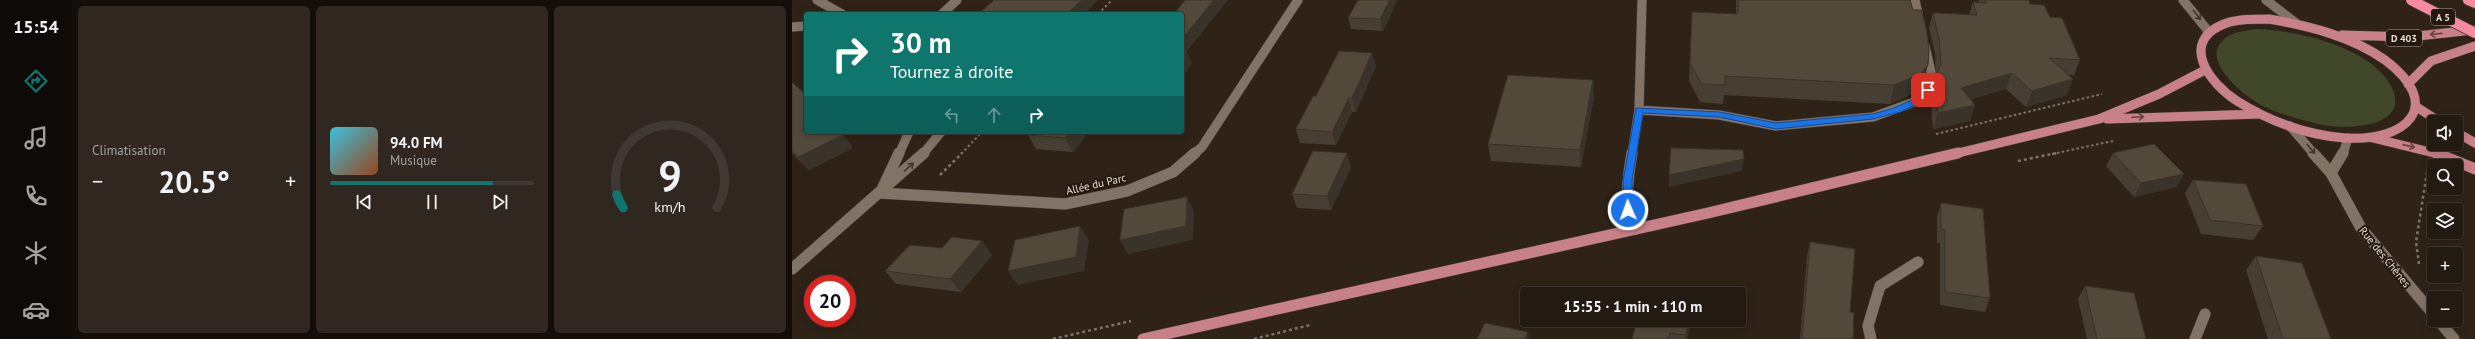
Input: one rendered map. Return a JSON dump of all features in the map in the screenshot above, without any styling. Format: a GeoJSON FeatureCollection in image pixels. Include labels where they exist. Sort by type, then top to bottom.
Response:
{"type":"FeatureCollection","features":[{"type":"Feature","properties":{"kind":"highway","name":"A 5"},"geometry":{"type":"LineString","coordinates":[[2411,0],[2475,33]]}},
{"type":"Feature","properties":{"kind":"highway","name":"A 5"},"geometry":{"type":"LineString","coordinates":[[2468,0],[2475,3]]}},
{"type":"Feature","properties":{"kind":"main road"},"geometry":{"type":"LineString","coordinates":[[2245,20],[2269,20],[2296,23],[2333,34],[2364,48],[2390,65],[2408,84],[2413,96],[2415,106],[2410,121],[2395,132],[2371,137],[2348,138],[2323,135],[2290,126],[2259,114],[2229,95],[2217,85],[2205,70],[2200,55],[2201,42],[2209,32],[2224,24],[2245,20]]}},
{"type":"Feature","properties":{"kind":"main road","name":"D 403"},"geometry":{"type":"LineString","coordinates":[[2333,34],[2374,39],[2401,38],[2475,30]]}},
{"type":"Feature","properties":{"kind":"main road"},"geometry":{"type":"LineString","coordinates":[[2408,84],[2431,61],[2475,46]]}},
{"type":"Feature","properties":{"kind":"main road"},"geometry":{"type":"LineString","coordinates":[[1143,339],[1636,229],[2099,119],[2159,94],[2205,70]]}},
{"type":"Feature","properties":{"kind":"main road"},"geometry":{"type":"LineString","coordinates":[[2415,106],[2429,115]]}},
{"type":"Feature","properties":{"kind":"main road"},"geometry":{"type":"LineString","coordinates":[[2099,119],[2207,114],[2259,114]]}},
{"type":"Feature","properties":{"kind":"main road"},"geometry":{"type":"LineString","coordinates":[[2463,136],[2475,143]]}},
{"type":"Feature","properties":{"kind":"main road"},"geometry":{"type":"LineString","coordinates":[[2371,137],[2431,151],[2475,169]]}},
{"type":"Feature","properties":{"kind":"street"},"geometry":{"type":"LineString","coordinates":[[817,0],[838,12]]}},
{"type":"Feature","properties":{"kind":"street"},"geometry":{"type":"LineString","coordinates":[[944,12],[957,0]]}},
{"type":"Feature","properties":{"kind":"street","name":"Allée du Parc"},"geometry":{"type":"LineString","coordinates":[[880,193],[1065,204],[1127,191],[1173,172],[1202,147],[1298,0]]}},
{"type":"Feature","properties":{"kind":"street"},"geometry":{"type":"LineString","coordinates":[[1636,229],[1628,210],[1628,181],[1639,110],[1642,0]]}},
{"type":"Feature","properties":{"kind":"street"},"geometry":{"type":"LineString","coordinates":[[1639,110],[1719,115],[1776,126],[1873,117],[1910,104],[1928,90],[1932,76],[1914,0]]}},
{"type":"Feature","properties":{"kind":"street"},"geometry":{"type":"LineString","coordinates":[[2183,0],[2209,32]]}},
{"type":"Feature","properties":{"kind":"street"},"geometry":{"type":"LineString","coordinates":[[2266,0],[2296,23]]}},
{"type":"Feature","properties":{"kind":"street"},"geometry":{"type":"LineString","coordinates":[[792,27],[804,26]]}},
{"type":"Feature","properties":{"kind":"street","name":"Rue des Chênes"},"geometry":{"type":"LineString","coordinates":[[2290,126],[2331,173],[2361,228],[2427,307]]}},
{"type":"Feature","properties":{"kind":"street"},"geometry":{"type":"LineString","coordinates":[[880,193],[908,134]]}},
{"type":"Feature","properties":{"kind":"street"},"geometry":{"type":"LineString","coordinates":[[792,269],[930,148],[940,134]]}},
{"type":"Feature","properties":{"kind":"street"},"geometry":{"type":"LineString","coordinates":[[2331,173],[2345,150],[2348,138]]}},
{"type":"Feature","properties":{"kind":"street"},"geometry":{"type":"LineString","coordinates":[[1871,339],[1868,326],[1880,286],[1918,262]]}},
{"type":"Feature","properties":{"kind":"street"},"geometry":{"type":"LineString","coordinates":[[2195,339],[2205,314]]}},
{"type":"Feature","properties":{"kind":"street"},"geometry":{"type":"LineString","coordinates":[[2444,327],[2454,339]]}},
{"type":"Feature","properties":{"kind":"path"},"geometry":{"type":"LineString","coordinates":[[1100,12],[1112,0]]}},
{"type":"Feature","properties":{"kind":"path"},"geometry":{"type":"LineString","coordinates":[[920,195],[980,134]]}},
{"type":"Feature","properties":{"kind":"path"},"geometry":{"type":"LineString","coordinates":[[2420,270],[2416,242],[2427,174]]}},
{"type":"Feature","properties":{"kind":"green space"},"geometry":{"type":"Polygon","coordinates":[[[2256,29],[2273,30],[2312,37],[2351,52],[2368,62],[2382,74],[2392,88],[2395,102],[2392,112],[2383,119],[2371,124],[2342,127],[2329,126],[2303,120],[2282,114],[2261,105],[2231,82],[2218,61],[2217,50],[2222,41],[2235,33],[2256,29]]]}},
{"type":"Feature","properties":{"kind":"building"},"geometry":{"type":"Polygon","coordinates":[[[994,0],[1082,0],[1069,12],[980,12],[994,0]]]}},
{"type":"Feature","properties":{"kind":"building"},"geometry":{"type":"Polygon","coordinates":[[[1185,0],[1214,0],[1184,37],[1184,12],[1176,12],[1185,0]]]}},
{"type":"Feature","properties":{"kind":"building"},"geometry":{"type":"Polygon","coordinates":[[[1358,0],[1390,0],[1380,19],[1348,18],[1358,0]]]}},
{"type":"Feature","properties":{"kind":"building"},"geometry":{"type":"Polygon","coordinates":[[[1738,0],[1910,0],[1913,10],[1921,10],[1926,27],[1929,48],[1928,65],[1921,74],[1894,85],[1725,76],[1725,85],[1702,84],[1690,63],[1692,12],[1738,14],[1738,0]]]}},
{"type":"Feature","properties":{"kind":"building"},"geometry":{"type":"Polygon","coordinates":[[[1985,0],[2029,0],[2030,4],[2044,5],[2050,17],[2062,18],[2080,60],[2049,58],[2073,79],[2032,91],[2012,73],[1961,88],[1975,105],[1938,113],[1936,91],[1921,90],[1929,85],[1937,74],[1941,63],[1939,39],[1933,13],[1977,15],[1973,2],[1986,3],[1985,0]]]}},
{"type":"Feature","properties":{"kind":"building"},"geometry":{"type":"Polygon","coordinates":[[[1339,51],[1372,53],[1352,98],[1349,98],[1332,132],[1296,129],[1313,96],[1316,96],[1339,51]]]}},
{"type":"Feature","properties":{"kind":"building"},"geometry":{"type":"Polygon","coordinates":[[[1508,75],[1593,80],[1580,150],[1488,144],[1508,75]]]}},
{"type":"Feature","properties":{"kind":"building"},"geometry":{"type":"Polygon","coordinates":[[[792,82],[804,93],[804,134],[843,135],[798,157],[792,151],[792,82]]]}},
{"type":"Feature","properties":{"kind":"building"},"geometry":{"type":"Polygon","coordinates":[[[1029,134],[1068,134],[1065,138],[1028,135],[1029,134]]]}},
{"type":"Feature","properties":{"kind":"building"},"geometry":{"type":"Polygon","coordinates":[[[2154,144],[2184,174],[2141,183],[2113,153],[2154,144]]]}},
{"type":"Feature","properties":{"kind":"building"},"geometry":{"type":"Polygon","coordinates":[[[1671,148],[1743,150],[1744,159],[1669,175],[1671,148]]]}},
{"type":"Feature","properties":{"kind":"building"},"geometry":{"type":"Polygon","coordinates":[[[1313,151],[1347,153],[1327,196],[1292,194],[1313,151]]]}},
{"type":"Feature","properties":{"kind":"building"},"geometry":{"type":"Polygon","coordinates":[[[2193,180],[2246,184],[2263,226],[2210,220],[2193,180]]]}},
{"type":"Feature","properties":{"kind":"building"},"geometry":{"type":"Polygon","coordinates":[[[1187,197],[1186,226],[1120,240],[1124,209],[1187,197]]]}},
{"type":"Feature","properties":{"kind":"building"},"geometry":{"type":"Polygon","coordinates":[[[1941,203],[1983,209],[1990,298],[1945,292],[1945,230],[1941,229],[1941,203]]]}},
{"type":"Feature","properties":{"kind":"building"},"geometry":{"type":"Polygon","coordinates":[[[1080,226],[1076,257],[1008,271],[1015,240],[1080,226]]]}},
{"type":"Feature","properties":{"kind":"building"},"geometry":{"type":"Polygon","coordinates":[[[952,237],[982,241],[950,279],[885,271],[910,245],[942,248],[952,237]]]}},
{"type":"Feature","properties":{"kind":"building"},"geometry":{"type":"Polygon","coordinates":[[[1810,242],[1855,249],[1850,312],[1854,313],[1853,339],[1802,339],[1810,242]]]}},
{"type":"Feature","properties":{"kind":"building"},"geometry":{"type":"Polygon","coordinates":[[[2256,256],[2302,263],[2331,339],[2283,339],[2256,256]]]}},
{"type":"Feature","properties":{"kind":"building"},"geometry":{"type":"Polygon","coordinates":[[[2085,286],[2134,293],[2146,339],[2097,339],[2085,286]]]}},
{"type":"Feature","properties":{"kind":"building"},"geometry":{"type":"Polygon","coordinates":[[[1485,323],[1528,332],[1525,339],[1477,339],[1485,323]]]}},
{"type":"Feature","properties":{"kind":"building"},"geometry":{"type":"Polygon","coordinates":[[[1635,327],[1688,327],[1686,335],[1670,333],[1668,339],[1632,339],[1635,327]]]}},
{"type":"Feature","properties":{"kind":"route"},"geometry":{"type":"LineString","coordinates":[[1628,210],[1628,181],[1639,110],[1719,115],[1776,126],[1873,117],[1897,110],[1917,101],[1928,90]]}}]}
